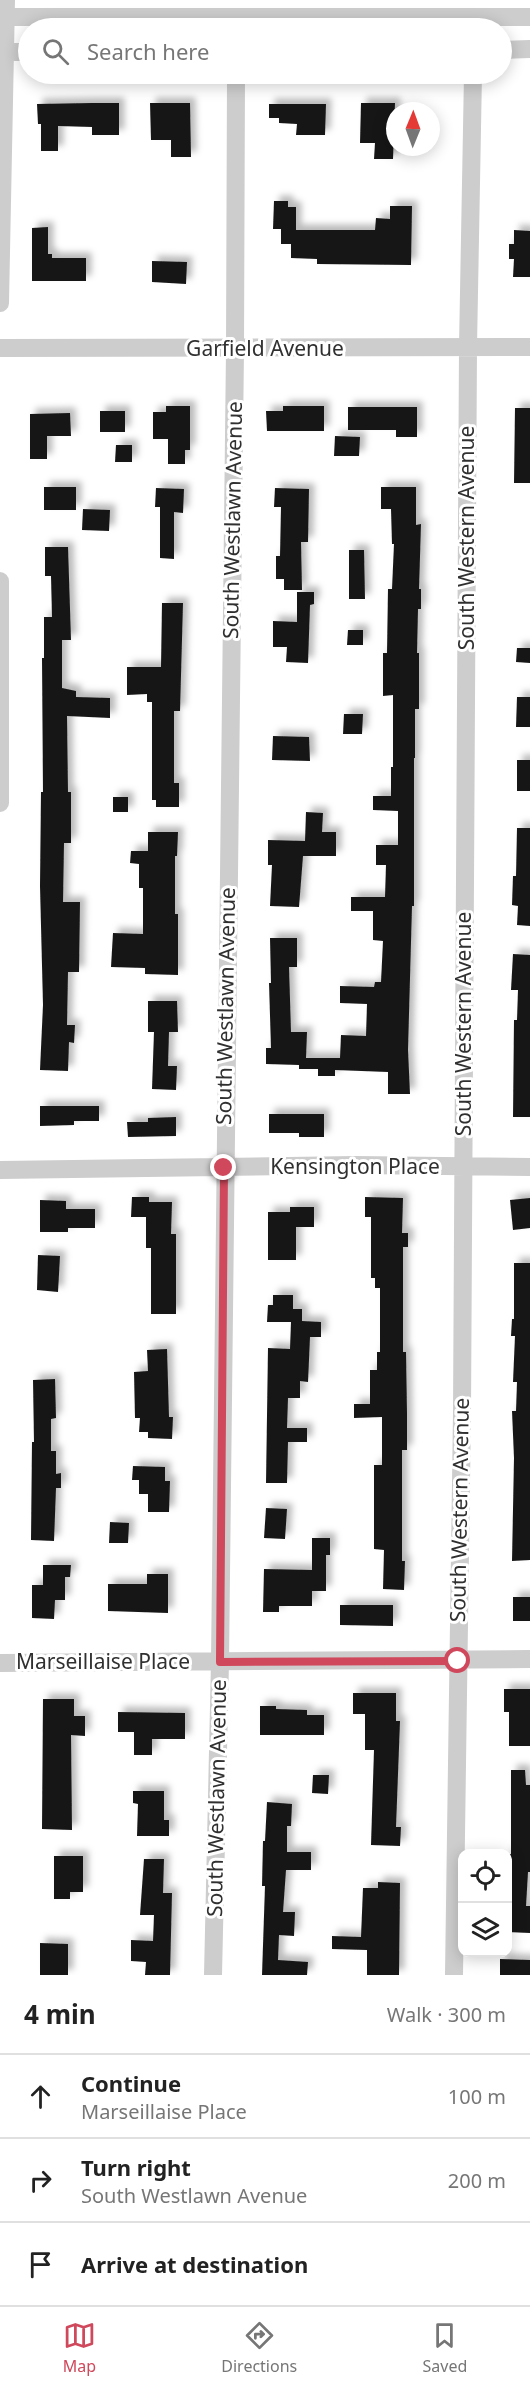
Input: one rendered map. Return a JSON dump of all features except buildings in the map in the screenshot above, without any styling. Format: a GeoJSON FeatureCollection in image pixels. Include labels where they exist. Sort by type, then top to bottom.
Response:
{"type":"FeatureCollection","features":[{"type":"Feature","properties":{"kind":"street"},"geometry":{"type":"LineString","coordinates":[[0,303],[4,11],[530,17]]}},
{"type":"Feature","properties":{"kind":"street"},"geometry":{"type":"LineString","coordinates":[[512,50],[530,50]]}},
{"type":"Feature","properties":{"kind":"street"},"geometry":{"type":"LineString","coordinates":[[2,52],[18,52]]}},
{"type":"Feature","properties":{"kind":"street","name":"South Westlawn Avenue"},"geometry":{"type":"LineString","coordinates":[[213,1975],[220,1662],[236,84]]}},
{"type":"Feature","properties":{"kind":"street","name":"South Western Avenue"},"geometry":{"type":"LineString","coordinates":[[454,1975],[462,1413],[468,347],[473,84]]}},
{"type":"Feature","properties":{"kind":"street","name":"Garfield Avenue"},"geometry":{"type":"LineString","coordinates":[[0,348],[235,350],[530,347]]}},
{"type":"Feature","properties":{"kind":"street"},"geometry":{"type":"LineString","coordinates":[[0,581],[0,803]]}},
{"type":"Feature","properties":{"kind":"street","name":"Kensington Place"},"geometry":{"type":"LineString","coordinates":[[0,1170],[355,1165],[530,1167]]}},
{"type":"Feature","properties":{"kind":"street","name":"Marseillaise Place"},"geometry":{"type":"LineString","coordinates":[[0,1663],[530,1659]]}},
{"type":"Feature","properties":{"kind":"route"},"geometry":{"type":"LineString","coordinates":[[224,1168],[220,1662],[458,1661]]}}]}
